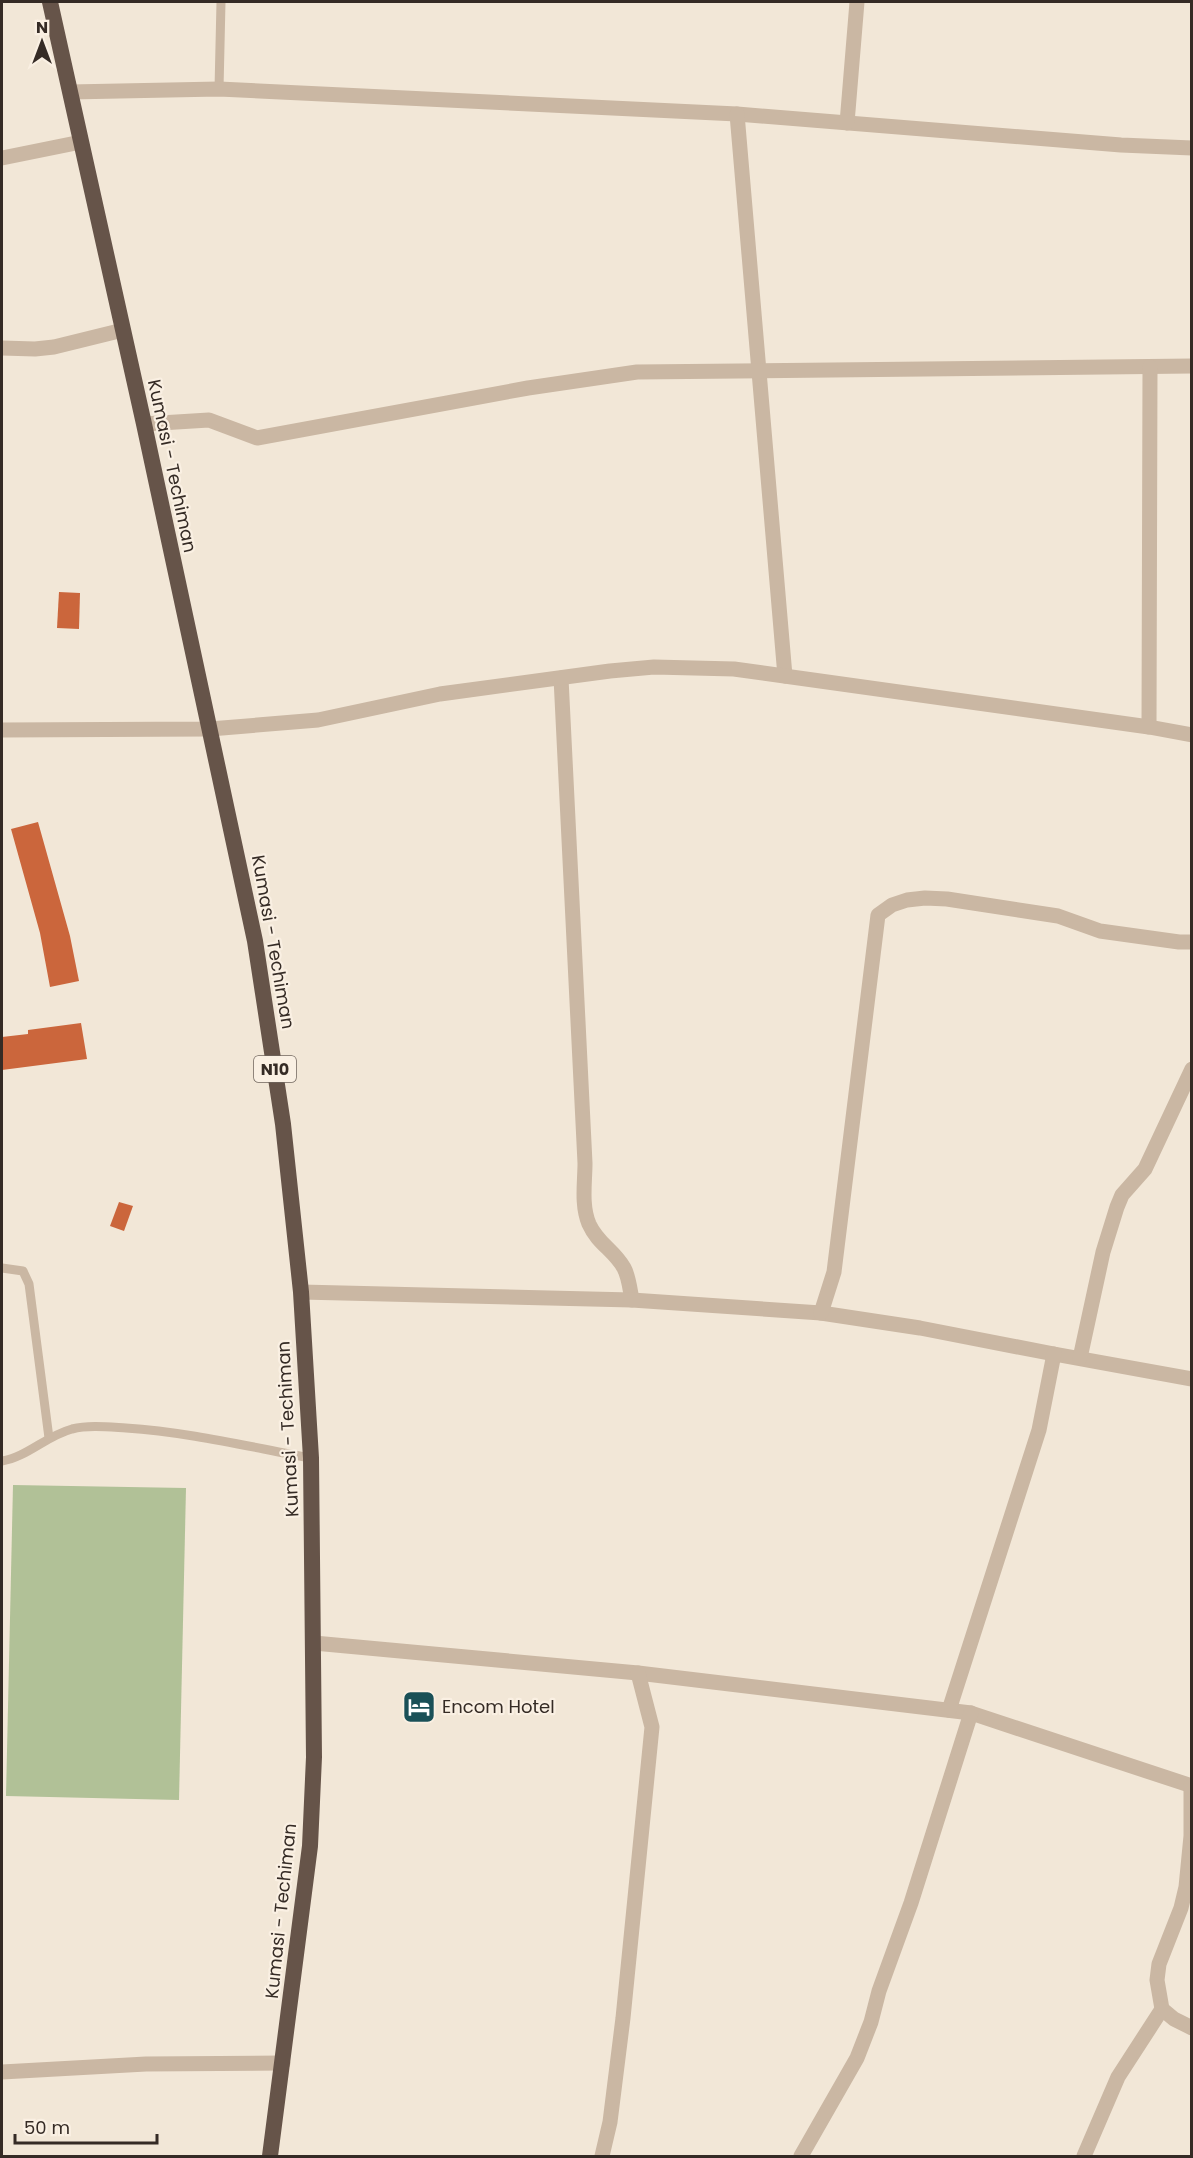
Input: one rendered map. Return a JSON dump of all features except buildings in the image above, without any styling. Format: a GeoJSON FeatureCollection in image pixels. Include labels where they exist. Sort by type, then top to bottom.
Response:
{"type":"FeatureCollection","features":[{"type":"Feature","properties":{"kind":"highway","name":"Kumasi - Techiman"},"geometry":{"type":"LineString","coordinates":[[50,2],[144,424],[255,941],[283,1124],[301,1292],[311,1458],[314,1757],[310,1845],[270,2157]]}},
{"type":"Feature","properties":{"kind":"street"},"geometry":{"type":"LineString","coordinates":[[847,123],[857,2]]}},
{"type":"Feature","properties":{"kind":"street"},"geometry":{"type":"LineString","coordinates":[[70,92],[219,89],[737,114],[1121,145],[1191,148]]}},
{"type":"Feature","properties":{"kind":"street"},"geometry":{"type":"LineString","coordinates":[[737,114],[785,676]]}},
{"type":"Feature","properties":{"kind":"street"},"geometry":{"type":"LineString","coordinates":[[2,158],[81,142]]}},
{"type":"Feature","properties":{"kind":"street"},"geometry":{"type":"LineString","coordinates":[[2,348],[54,347],[123,330]]}},
{"type":"Feature","properties":{"kind":"street"},"geometry":{"type":"LineString","coordinates":[[144,424],[208,420],[257,438],[528,388],[637,372],[1191,366]]}},
{"type":"Feature","properties":{"kind":"street"},"geometry":{"type":"LineString","coordinates":[[1149,727],[1150,367]]}},
{"type":"Feature","properties":{"kind":"street"},"geometry":{"type":"LineString","coordinates":[[2,730],[210,729],[318,720],[441,694],[654,667],[734,669],[1149,727],[1191,735]]}},
{"type":"Feature","properties":{"kind":"street"},"geometry":{"type":"LineString","coordinates":[[561,678],[585,1163],[585,1210],[597,1240],[615,1256],[625,1269],[632,1300]]}},
{"type":"Feature","properties":{"kind":"street"},"geometry":{"type":"LineString","coordinates":[[821,1313],[834,1272],[878,915],[892,905],[907,900],[947,899],[1058,916],[1100,931],[1191,942]]}},
{"type":"Feature","properties":{"kind":"street"},"geometry":{"type":"LineString","coordinates":[[1080,1358],[1103,1252],[1117,1207],[1122,1195],[1145,1169],[1191,1069]]}},
{"type":"Feature","properties":{"kind":"street"},"geometry":{"type":"LineString","coordinates":[[301,1292],[632,1300],[821,1313],[920,1328],[1191,1379]]}},
{"type":"Feature","properties":{"kind":"street"},"geometry":{"type":"LineString","coordinates":[[949,1710],[1039,1430],[1054,1354]]}},
{"type":"Feature","properties":{"kind":"street"},"geometry":{"type":"LineString","coordinates":[[314,1643],[638,1673],[971,1713],[1191,1786],[1191,1836],[1186,1887],[1178,1918],[1159,1964],[1157,1980],[1162,2008],[1174,2019],[1191,2028]]}},
{"type":"Feature","properties":{"kind":"street"},"geometry":{"type":"LineString","coordinates":[[602,2157],[610,2122],[623,2018],[652,1727],[638,1673]]}},
{"type":"Feature","properties":{"kind":"street"},"geometry":{"type":"LineString","coordinates":[[806,2155],[857,2058],[871,2022],[879,1991],[911,1903],[971,1713]]}},
{"type":"Feature","properties":{"kind":"street"},"geometry":{"type":"LineString","coordinates":[[1084,2157],[1118,2077],[1162,2008]]}},
{"type":"Feature","properties":{"kind":"street"},"geometry":{"type":"LineString","coordinates":[[2,2072],[146,2064],[283,2063]]}},
{"type":"Feature","properties":{"kind":"lane"},"geometry":{"type":"LineString","coordinates":[[219,89],[221,2]]}},
{"type":"Feature","properties":{"kind":"lane"},"geometry":{"type":"LineString","coordinates":[[2,1268],[23,1271],[29,1284],[49,1438]]}},
{"type":"Feature","properties":{"kind":"lane"},"geometry":{"type":"LineString","coordinates":[[2,1461],[14,1459],[49,1438],[72,1429],[98,1426],[159,1430],[311,1458]]}},
{"type":"Feature","properties":{"kind":"green space"},"geometry":{"type":"Polygon","coordinates":[[[13,1485],[186,1488],[179,1800],[6,1796],[13,1485]]]}},
{"type":"Feature","properties":{"kind":"place","name":"Encom Hotel"},"geometry":{"type":"Point","coordinates":[419,1707]}}]}
